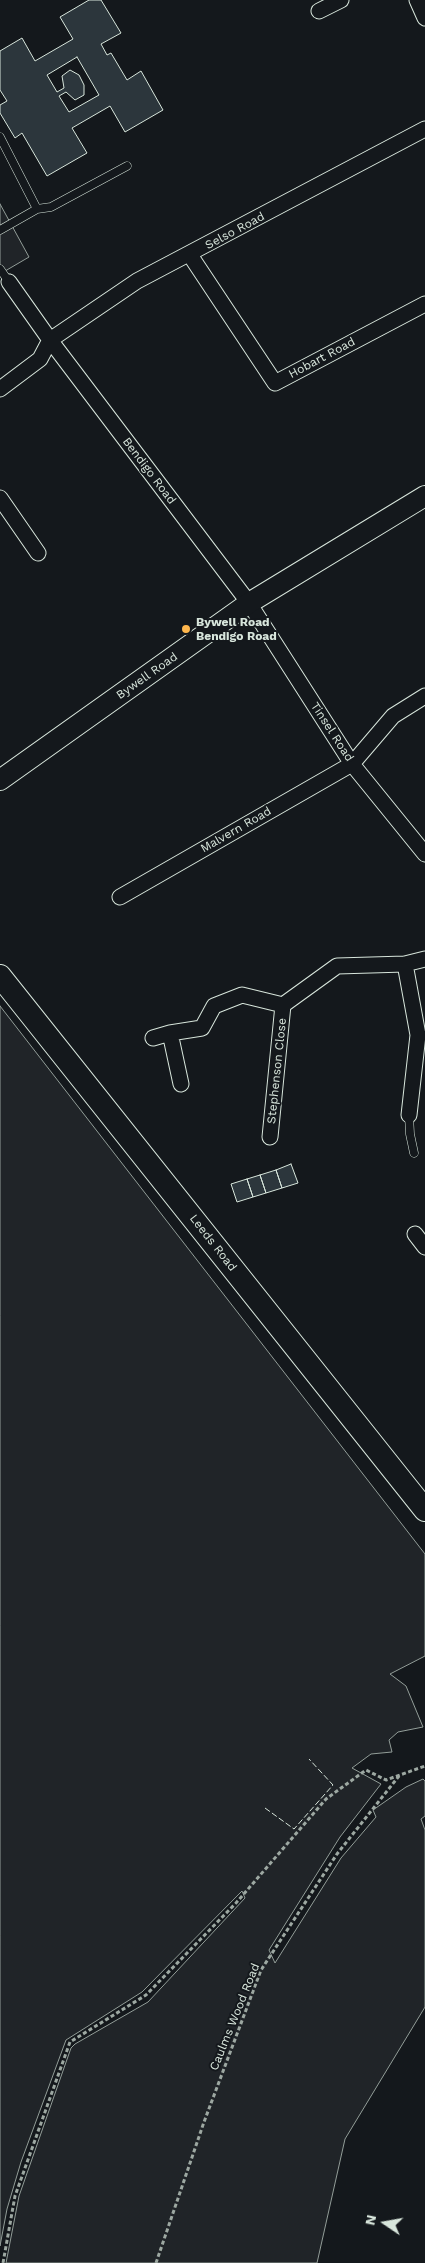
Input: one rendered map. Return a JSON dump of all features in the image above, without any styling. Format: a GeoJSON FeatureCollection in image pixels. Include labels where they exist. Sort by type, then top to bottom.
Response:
{"type":"FeatureCollection","features":[{"type":"Feature","properties":{"kind":"main road","name":"Leeds Road"},"geometry":{"type":"LineString","coordinates":[[0,976],[425,1510]]}},
{"type":"Feature","properties":{"kind":"street"},"geometry":{"type":"LineString","coordinates":[[319,11],[341,0]]}},
{"type":"Feature","properties":{"kind":"street"},"geometry":{"type":"LineString","coordinates":[[417,0],[425,18]]}},
{"type":"Feature","properties":{"kind":"street","name":"Selso Road"},"geometry":{"type":"LineString","coordinates":[[50,340],[137,281],[190,255],[425,129]]}},
{"type":"Feature","properties":{"kind":"street","name":"Hobart Road"},"geometry":{"type":"LineString","coordinates":[[190,255],[276,383],[425,304]]}},
{"type":"Feature","properties":{"kind":"street","name":"Bendigo Road"},"geometry":{"type":"LineString","coordinates":[[9,282],[50,340],[249,603]]}},
{"type":"Feature","properties":{"kind":"street"},"geometry":{"type":"LineString","coordinates":[[0,389],[40,359],[50,340]]}},
{"type":"Feature","properties":{"kind":"street","name":"Bywell Road"},"geometry":{"type":"LineString","coordinates":[[0,780],[249,603],[425,496]]}},
{"type":"Feature","properties":{"kind":"street"},"geometry":{"type":"LineString","coordinates":[[0,498],[38,553]]}},
{"type":"Feature","properties":{"kind":"street","name":"Tinsel Road"},"geometry":{"type":"LineString","coordinates":[[249,603],[352,764],[425,854]]}},
{"type":"Feature","properties":{"kind":"street","name":"Malvern Road"},"geometry":{"type":"LineString","coordinates":[[120,897],[352,764],[393,716],[425,696]]}},
{"type":"Feature","properties":{"kind":"street"},"geometry":{"type":"LineString","coordinates":[[153,1038],[202,1028],[214,1006],[242,994],[283,1005],[337,966],[405,964],[425,959]]}},
{"type":"Feature","properties":{"kind":"street"},"geometry":{"type":"LineString","coordinates":[[405,964],[418,1035],[419,1095],[409,1115]]}},
{"type":"Feature","properties":{"kind":"street","name":"Stephenson Close"},"geometry":{"type":"LineString","coordinates":[[270,1138],[283,1005]]}},
{"type":"Feature","properties":{"kind":"street"},"geometry":{"type":"LineString","coordinates":[[170,1033],[181,1084]]}},
{"type":"Feature","properties":{"kind":"street"},"geometry":{"type":"LineString","coordinates":[[415,1234],[425,1247]]}},
{"type":"Feature","properties":{"kind":"lane"},"geometry":{"type":"LineString","coordinates":[[0,137],[37,209]]}},
{"type":"Feature","properties":{"kind":"lane"},"geometry":{"type":"LineString","coordinates":[[0,230],[37,209],[51,207],[127,166]]}},
{"type":"Feature","properties":{"kind":"lane"},"geometry":{"type":"LineString","coordinates":[[0,269],[9,282]]}},
{"type":"Feature","properties":{"kind":"lane"},"geometry":{"type":"LineString","coordinates":[[409,1115],[414,1153]]}},
{"type":"Feature","properties":{"kind":"path"},"geometry":{"type":"LineString","coordinates":[[3,2263],[16,2196],[70,2042],[146,1995],[236,1903],[326,1799],[366,1770],[386,1780],[425,1766]]}},
{"type":"Feature","properties":{"kind":"path","name":"Caulms Wood Road"},"geometry":{"type":"LineString","coordinates":[[156,2263],[204,2122],[262,1970],[332,1862],[399,1776]]}},
{"type":"Feature","properties":{"kind":"shaded area"},"geometry":{"type":"Polygon","coordinates":[[[0,204],[29,257],[0,274],[0,204]]]}},
{"type":"Feature","properties":{"kind":"shaded area"},"geometry":{"type":"Polygon","coordinates":[[[0,1006],[425,1554],[425,1656],[390,1674],[406,1686],[423,1727],[398,1732],[389,1740],[392,1752],[371,1754],[352,1768],[381,1784],[340,1837],[269,1950],[275,1963],[341,1858],[376,1817],[373,1810],[406,1787],[423,1779],[425,1781],[425,1816],[421,1819],[425,1830],[425,2007],[345,2139],[317,2263],[6,2263],[19,2196],[71,2048],[148,2002],[245,1898],[242,1891],[142,1992],[66,2040],[21,2162],[7,2209],[0,2246],[0,1006]]]}},
{"type":"Feature","properties":{"kind":"building"},"geometry":{"type":"Polygon","coordinates":[[[89,0],[101,0],[121,33],[101,44],[107,55],[111,53],[127,80],[141,71],[163,110],[125,132],[110,106],[72,128],[87,153],[47,176],[22,133],[15,138],[0,113],[0,105],[7,101],[0,90],[0,51],[22,38],[35,61],[73,39],[60,17],[89,0]],[[77,57],[47,75],[57,92],[64,88],[62,76],[70,70],[79,75],[84,85],[84,95],[75,100],[66,92],[59,96],[69,112],[99,95],[77,57]]]}},
{"type":"Feature","properties":{"kind":"building"},"geometry":{"type":"Polygon","coordinates":[[[291,1164],[298,1183],[282,1188],[276,1170],[291,1164]]]}},
{"type":"Feature","properties":{"kind":"building"},"geometry":{"type":"Polygon","coordinates":[[[276,1170],[282,1188],[266,1193],[260,1175],[276,1170]]]}},
{"type":"Feature","properties":{"kind":"building"},"geometry":{"type":"Polygon","coordinates":[[[260,1175],[266,1193],[253,1197],[247,1179],[260,1175]]]}},
{"type":"Feature","properties":{"kind":"building"},"geometry":{"type":"Polygon","coordinates":[[[247,1179],[253,1197],[237,1202],[231,1184],[247,1179]]]}},
{"type":"Feature","properties":{"kind":"fence"},"geometry":{"type":"LineString","coordinates":[[265,1808],[294,1829],[333,1785],[309,1759]]}},
{"type":"Feature","properties":{"kind":"place","name":"Bywell Road Bendigo Road"},"geometry":{"type":"Point","coordinates":[186,629]}}]}
